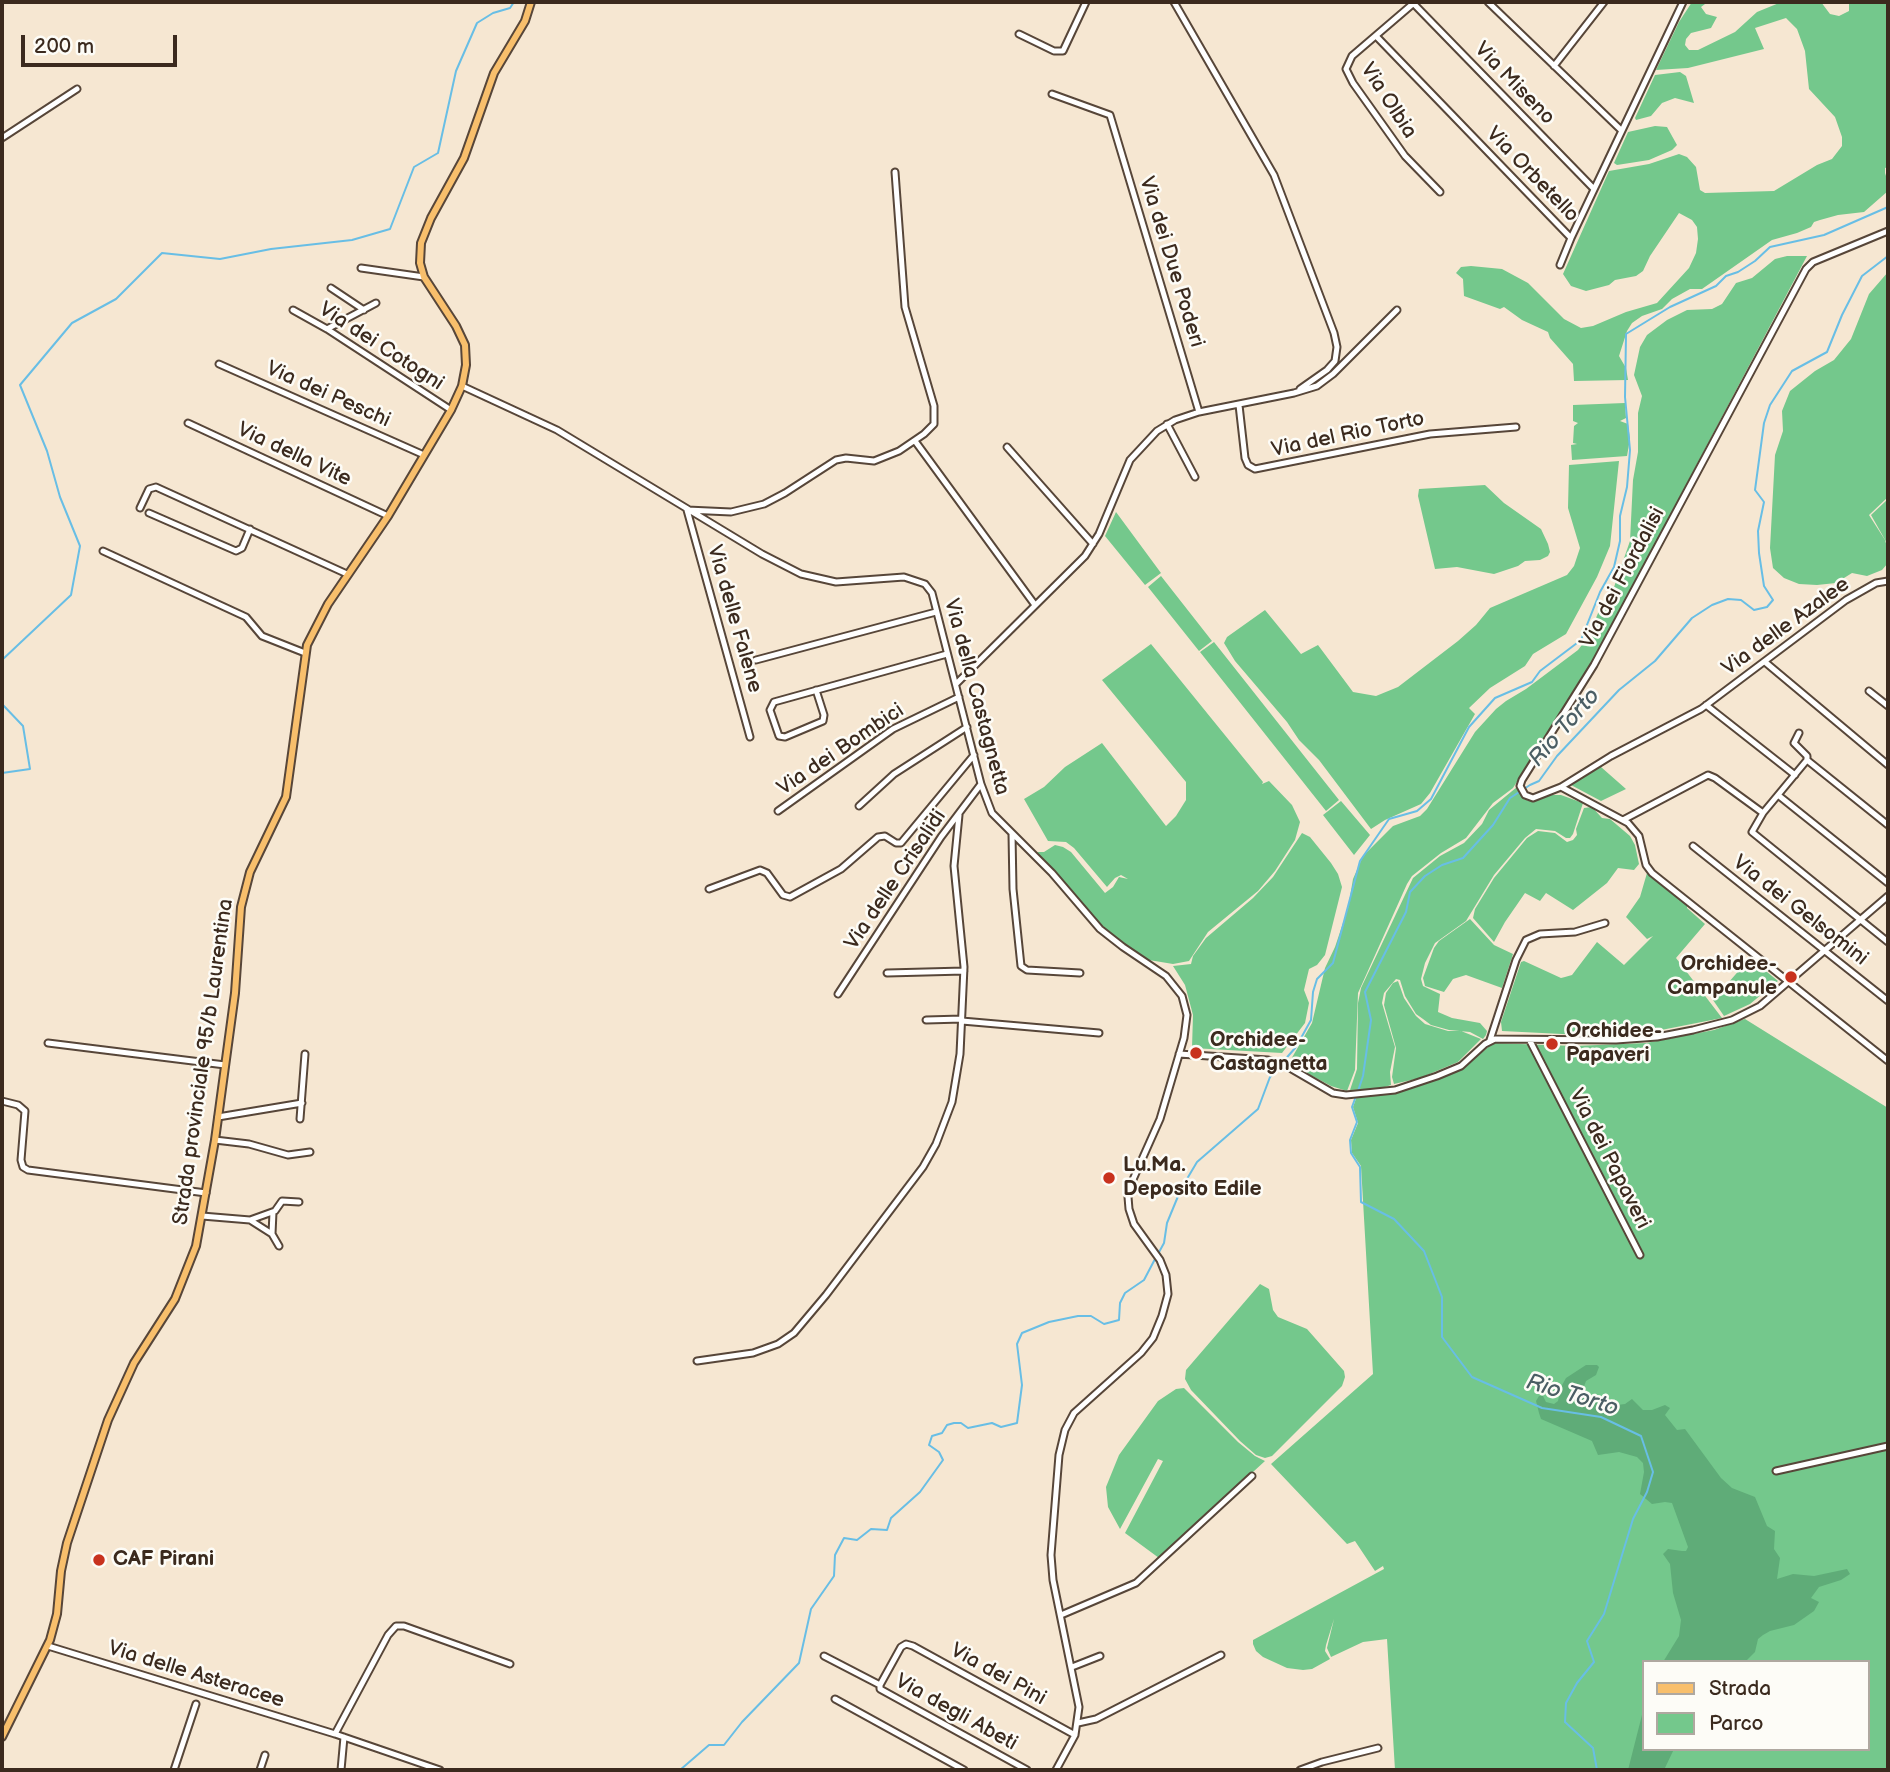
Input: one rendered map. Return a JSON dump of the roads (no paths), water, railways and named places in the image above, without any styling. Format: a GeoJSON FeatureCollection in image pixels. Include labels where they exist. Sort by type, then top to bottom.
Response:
{"type":"FeatureCollection","features":[{"type":"Feature","properties":{"kind":"main road"},"geometry":{"type":"LineString","coordinates":[[424,277],[420,252],[424,233],[466,153],[494,73],[525,21],[531,2]]}},
{"type":"Feature","properties":{"kind":"main road","name":"Strada provinciale 95/b Laurentina"},"geometry":{"type":"LineString","coordinates":[[2,1737],[48,1646],[56,1619],[67,1543],[104,1432],[134,1363],[180,1289],[196,1246],[215,1140],[235,992],[243,898],[250,872],[287,792],[305,653],[314,629],[347,574],[388,516],[451,411],[462,386],[467,365],[465,345],[458,328],[424,277]]}},
{"type":"Feature","properties":{"kind":"street"},"geometry":{"type":"LineString","coordinates":[[1019,34],[1052,51],[1063,51],[1086,2]]}},
{"type":"Feature","properties":{"kind":"street"},"geometry":{"type":"LineString","coordinates":[[1174,2],[1274,175],[1334,333],[1337,352],[1334,363],[1294,393]]}},
{"type":"Feature","properties":{"kind":"street","name":"Via Olbia"},"geometry":{"type":"LineString","coordinates":[[1414,2],[1349,60],[1346,66],[1347,73],[1405,156],[1440,192]]}},
{"type":"Feature","properties":{"kind":"street","name":"Via Miseno"},"geometry":{"type":"LineString","coordinates":[[1414,2],[1594,189]]}},
{"type":"Feature","properties":{"kind":"street"},"geometry":{"type":"LineString","coordinates":[[1489,2],[1621,130]]}},
{"type":"Feature","properties":{"kind":"street"},"geometry":{"type":"LineString","coordinates":[[1496,8],[1503,2]]}},
{"type":"Feature","properties":{"kind":"street"},"geometry":{"type":"LineString","coordinates":[[1554,66],[1604,2]]}},
{"type":"Feature","properties":{"kind":"street","name":"Via Orbetello"},"geometry":{"type":"LineString","coordinates":[[1376,36],[1571,238],[1683,2]]}},
{"type":"Feature","properties":{"kind":"street"},"geometry":{"type":"LineString","coordinates":[[2,138],[77,89]]}},
{"type":"Feature","properties":{"kind":"street","name":"Via dei Due Poderi"},"geometry":{"type":"LineString","coordinates":[[1052,94],[1110,115],[1113,121],[1199,412]]}},
{"type":"Feature","properties":{"kind":"street"},"geometry":{"type":"LineString","coordinates":[[687,510],[721,512],[753,507],[785,494],[832,461],[842,458],[877,460],[915,441],[933,426],[936,415],[905,307],[894,172]]}},
{"type":"Feature","properties":{"kind":"street","name":"Via dei Fiordalisi"},"geometry":{"type":"LineString","coordinates":[[1706,705],[1611,756],[1561,787],[1532,798],[1525,795],[1520,786],[1594,666],[1803,272],[1813,262],[1888,232]]}},
{"type":"Feature","properties":{"kind":"street"},"geometry":{"type":"LineString","coordinates":[[1560,265],[1571,238]]}},
{"type":"Feature","properties":{"kind":"street"},"geometry":{"type":"LineString","coordinates":[[361,268],[424,277]]}},
{"type":"Feature","properties":{"kind":"street"},"geometry":{"type":"LineString","coordinates":[[331,288],[364,310]]}},
{"type":"Feature","properties":{"kind":"street"},"geometry":{"type":"LineString","coordinates":[[327,329],[376,303]]}},
{"type":"Feature","properties":{"kind":"street","name":"Via dei Cotogni"},"geometry":{"type":"LineString","coordinates":[[293,310],[327,329],[451,411]]}},
{"type":"Feature","properties":{"kind":"street"},"geometry":{"type":"LineString","coordinates":[[956,684],[1082,559],[1093,544],[1130,460],[1145,442],[1167,424],[1199,412],[1314,387],[1329,378],[1397,310]]}},
{"type":"Feature","properties":{"kind":"street","name":"Via dei Peschi"},"geometry":{"type":"LineString","coordinates":[[219,364],[424,455]]}},
{"type":"Feature","properties":{"kind":"street","name":"Via della Castagnetta"},"geometry":{"type":"LineString","coordinates":[[462,386],[557,430],[687,510],[782,565],[810,578],[836,582],[898,577],[918,580],[930,590],[990,811],[1047,868],[1105,933],[1175,984],[1183,999],[1187,1015],[1179,1054],[1160,1119],[1129,1192],[1128,1206],[1131,1217],[1160,1260],[1167,1279],[1162,1317],[1153,1338],[1134,1360],[1077,1409],[1063,1436],[1058,1461],[1051,1538],[1053,1580],[1079,1701],[1075,1735],[1056,1770]]}},
{"type":"Feature","properties":{"kind":"street","name":"Via del Rio Torto"},"geometry":{"type":"LineString","coordinates":[[1238,405],[1246,461],[1255,469],[1441,432],[1516,428]]}},
{"type":"Feature","properties":{"kind":"street","name":"Via della Vite"},"geometry":{"type":"LineString","coordinates":[[188,423],[388,516]]}},
{"type":"Feature","properties":{"kind":"street"},"geometry":{"type":"LineString","coordinates":[[1167,424],[1195,477]]}},
{"type":"Feature","properties":{"kind":"street"},"geometry":{"type":"LineString","coordinates":[[915,441],[1035,605]]}},
{"type":"Feature","properties":{"kind":"street"},"geometry":{"type":"LineString","coordinates":[[1007,447],[1093,544]]}},
{"type":"Feature","properties":{"kind":"street"},"geometry":{"type":"LineString","coordinates":[[140,508],[149,489],[156,487],[347,574]]}},
{"type":"Feature","properties":{"kind":"street","name":"Via delle Falene"},"geometry":{"type":"LineString","coordinates":[[687,510],[750,737]]}},
{"type":"Feature","properties":{"kind":"street"},"geometry":{"type":"LineString","coordinates":[[149,513],[236,551],[241,550],[250,529]]}},
{"type":"Feature","properties":{"kind":"street"},"geometry":{"type":"LineString","coordinates":[[103,551],[246,617],[260,635],[305,653]]}},
{"type":"Feature","properties":{"kind":"street","name":"Via delle Azalee"},"geometry":{"type":"LineString","coordinates":[[1706,705],[1846,600],[1876,583],[1888,581]]}},
{"type":"Feature","properties":{"kind":"street"},"geometry":{"type":"LineString","coordinates":[[756,660],[936,612]]}},
{"type":"Feature","properties":{"kind":"street"},"geometry":{"type":"LineString","coordinates":[[816,690],[823,721],[785,737],[779,736],[770,709],[772,703],[816,690],[947,654]]}},
{"type":"Feature","properties":{"kind":"street"},"geometry":{"type":"LineString","coordinates":[[1765,662],[1888,765]]}},
{"type":"Feature","properties":{"kind":"street"},"geometry":{"type":"LineString","coordinates":[[1869,691],[1888,706]]}},
{"type":"Feature","properties":{"kind":"street","name":"Via dei Bombici"},"geometry":{"type":"LineString","coordinates":[[778,811],[893,729],[959,697]]}},
{"type":"Feature","properties":{"kind":"street"},"geometry":{"type":"LineString","coordinates":[[1706,705],[1795,775]]}},
{"type":"Feature","properties":{"kind":"street"},"geometry":{"type":"LineString","coordinates":[[859,806],[898,771],[967,727]]}},
{"type":"Feature","properties":{"kind":"street"},"geometry":{"type":"LineString","coordinates":[[1799,733],[1794,743],[1807,756],[1807,760],[1888,825]]}},
{"type":"Feature","properties":{"kind":"street"},"geometry":{"type":"LineString","coordinates":[[709,889],[760,870],[767,873],[783,895],[790,897],[841,869],[878,837],[885,836],[895,843],[901,843],[974,755]]}},
{"type":"Feature","properties":{"kind":"street"},"geometry":{"type":"LineString","coordinates":[[1807,760],[1752,828],[1756,836],[1888,942]]}},
{"type":"Feature","properties":{"kind":"street"},"geometry":{"type":"LineString","coordinates":[[1623,820],[1708,775],[1763,813]]}},
{"type":"Feature","properties":{"kind":"street","name":"Via delle Crisalidi"},"geometry":{"type":"LineString","coordinates":[[838,994],[941,837],[981,784]]}},
{"type":"Feature","properties":{"kind":"street"},"geometry":{"type":"LineString","coordinates":[[1561,787],[1623,820],[1639,836],[1650,871],[1888,1061]]}},
{"type":"Feature","properties":{"kind":"street"},"geometry":{"type":"LineString","coordinates":[[1778,795],[1888,883]]}},
{"type":"Feature","properties":{"kind":"street"},"geometry":{"type":"LineString","coordinates":[[697,1361],[743,1356],[778,1344],[797,1330],[923,1167],[936,1144],[957,1079],[962,1020],[964,971],[954,869],[959,815]]}},
{"type":"Feature","properties":{"kind":"street"},"geometry":{"type":"LineString","coordinates":[[1012,834],[1013,889],[1021,967],[1028,971],[1080,973]]}},
{"type":"Feature","properties":{"kind":"street","name":"Via dei Gelsomini"},"geometry":{"type":"LineString","coordinates":[[1693,846],[1888,1002]]}},
{"type":"Feature","properties":{"kind":"street"},"geometry":{"type":"LineString","coordinates":[[1490,1040],[1630,1040],[1693,1030],[1745,1015],[1766,1002],[1888,896]]}},
{"type":"Feature","properties":{"kind":"street"},"geometry":{"type":"LineString","coordinates":[[1179,1054],[1271,1061],[1333,1093],[1362,1094],[1399,1089],[1447,1073],[1467,1061],[1490,1040],[1526,940],[1540,934],[1575,932],[1605,923]]}},
{"type":"Feature","properties":{"kind":"street"},"geometry":{"type":"LineString","coordinates":[[887,973],[964,971]]}},
{"type":"Feature","properties":{"kind":"street"},"geometry":{"type":"LineString","coordinates":[[926,1020],[962,1020],[1099,1033]]}},
{"type":"Feature","properties":{"kind":"street","name":"Via dei Papaveri"},"geometry":{"type":"LineString","coordinates":[[1530,1041],[1640,1255]]}},
{"type":"Feature","properties":{"kind":"street"},"geometry":{"type":"LineString","coordinates":[[48,1042],[225,1065]]}},
{"type":"Feature","properties":{"kind":"street"},"geometry":{"type":"LineString","coordinates":[[300,1119],[305,1055]]}},
{"type":"Feature","properties":{"kind":"street"},"geometry":{"type":"LineString","coordinates":[[2,1101],[18,1105],[26,1111],[21,1160],[28,1170],[206,1193]]}},
{"type":"Feature","properties":{"kind":"street"},"geometry":{"type":"LineString","coordinates":[[218,1117],[302,1103]]}},
{"type":"Feature","properties":{"kind":"street"},"geometry":{"type":"LineString","coordinates":[[215,1140],[249,1144],[288,1155],[310,1152]]}},
{"type":"Feature","properties":{"kind":"street"},"geometry":{"type":"LineString","coordinates":[[202,1216],[250,1220],[273,1212],[282,1201],[299,1202]]}},
{"type":"Feature","properties":{"kind":"street"},"geometry":{"type":"LineString","coordinates":[[272,1234],[273,1212]]}},
{"type":"Feature","properties":{"kind":"street"},"geometry":{"type":"LineString","coordinates":[[250,1220],[272,1234],[279,1246]]}},
{"type":"Feature","properties":{"kind":"street"},"geometry":{"type":"LineString","coordinates":[[1776,1471],[1888,1446]]}},
{"type":"Feature","properties":{"kind":"street"},"geometry":{"type":"LineString","coordinates":[[1061,1615],[1136,1583],[1252,1476]]}},
{"type":"Feature","properties":{"kind":"street"},"geometry":{"type":"LineString","coordinates":[[335,1734],[395,1627],[404,1626],[510,1664]]}},
{"type":"Feature","properties":{"kind":"street","name":"Via degli Abeti"},"geometry":{"type":"LineString","coordinates":[[906,1644],[901,1647],[880,1685],[882,1691],[1027,1770]]}},
{"type":"Feature","properties":{"kind":"street","name":"Via dei Pini"},"geometry":{"type":"LineString","coordinates":[[906,1644],[1075,1735]]}},
{"type":"Feature","properties":{"kind":"street","name":"Via delle Asteracee"},"geometry":{"type":"LineString","coordinates":[[48,1646],[335,1734],[440,1770]]}},
{"type":"Feature","properties":{"kind":"street"},"geometry":{"type":"LineString","coordinates":[[1078,1723],[1104,1715],[1221,1655]]}},
{"type":"Feature","properties":{"kind":"street"},"geometry":{"type":"LineString","coordinates":[[824,1656],[880,1685]]}},
{"type":"Feature","properties":{"kind":"street"},"geometry":{"type":"LineString","coordinates":[[1072,1667],[1100,1656]]}},
{"type":"Feature","properties":{"kind":"street"},"geometry":{"type":"LineString","coordinates":[[835,1699],[964,1770]]}},
{"type":"Feature","properties":{"kind":"street"},"geometry":{"type":"LineString","coordinates":[[174,1770],[196,1704]]}},
{"type":"Feature","properties":{"kind":"street"},"geometry":{"type":"LineString","coordinates":[[341,1770],[344,1737]]}},
{"type":"Feature","properties":{"kind":"street"},"geometry":{"type":"LineString","coordinates":[[1300,1770],[1378,1748]]}},
{"type":"Feature","properties":{"kind":"street"},"geometry":{"type":"LineString","coordinates":[[260,1770],[265,1755]]}},
{"type":"Feature","properties":{"kind":"waterway"},"geometry":{"type":"LineString","coordinates":[[2,660],[71,595],[80,546],[60,497],[47,451],[20,385],[72,323],[116,299],[162,253],[220,259],[271,249],[352,240],[390,229],[414,167],[438,153],[456,71],[477,23],[493,13],[510,8],[514,2]]}},
{"type":"Feature","properties":{"kind":"waterway"},"geometry":{"type":"LineString","coordinates":[[1282,1063],[1296,1047],[1311,1020],[1317,979],[1333,963],[1360,861],[1389,819],[1417,811],[1431,799],[1469,727],[1495,698],[1532,682],[1540,671],[1581,640],[1600,592],[1614,567],[1620,541],[1620,516],[1627,487],[1630,450],[1625,397],[1626,334],[1670,307],[1716,286],[1726,276],[1755,261],[1770,247],[1824,235],[1888,207]]}},
{"type":"Feature","properties":{"kind":"waterway","name":"Rio Torto"},"geometry":{"type":"LineString","coordinates":[[1358,1091],[1363,1076],[1371,1020],[1365,992],[1406,912],[1410,892],[1425,876],[1442,865],[1463,858],[1493,825],[1510,798],[1539,781],[1557,756],[1619,690],[1655,661],[1692,618],[1712,605],[1728,599],[1741,600],[1754,610],[1767,607],[1773,600],[1764,586],[1759,553],[1758,531],[1764,502],[1755,490],[1764,423],[1770,405],[1792,371],[1827,352],[1862,276],[1888,256]]}},
{"type":"Feature","properties":{"kind":"waterway"},"geometry":{"type":"LineString","coordinates":[[2,704],[23,726],[30,769],[2,773]]}},
{"type":"Feature","properties":{"kind":"waterway"},"geometry":{"type":"LineString","coordinates":[[1158,1254],[1181,1189],[1197,1162],[1258,1109],[1270,1077],[1278,1068]]}},
{"type":"Feature","properties":{"kind":"waterway","name":"Rio Torto"},"geometry":{"type":"LineString","coordinates":[[1356,1096],[1352,1107],[1357,1122],[1350,1140],[1351,1153],[1360,1167],[1361,1202],[1394,1219],[1424,1251],[1442,1297],[1442,1337],[1472,1377],[1542,1408],[1601,1417],[1641,1436],[1653,1472],[1647,1492],[1633,1519],[1604,1614],[1587,1641],[1594,1662],[1577,1683],[1566,1703],[1565,1722],[1593,1748],[1597,1770]]}},
{"type":"Feature","properties":{"kind":"waterway"},"geometry":{"type":"LineString","coordinates":[[680,1770],[709,1745],[724,1745],[742,1722],[799,1663],[811,1609],[834,1576],[835,1555],[844,1538],[857,1540],[871,1529],[887,1530],[891,1518],[920,1492],[943,1460],[939,1452],[929,1445],[932,1436],[942,1433],[947,1425],[954,1423],[961,1423],[968,1428],[992,1423],[1001,1427],[1017,1423],[1022,1385],[1017,1344],[1022,1333],[1049,1322],[1078,1316],[1091,1316],[1104,1324],[1119,1320],[1120,1303],[1125,1293],[1144,1280],[1155,1259]]}},
{"type":"Feature","properties":{"kind":"place","name":"Orchidee- Campanule"},"geometry":{"type":"Point","coordinates":[1791,977]}},
{"type":"Feature","properties":{"kind":"place","name":"Orchidee- Papaveri"},"geometry":{"type":"Point","coordinates":[1552,1044]}},
{"type":"Feature","properties":{"kind":"place","name":"Orchidee- Castagnetta"},"geometry":{"type":"Point","coordinates":[1196,1053]}},
{"type":"Feature","properties":{"kind":"place","name":"Lu.Ma. Deposito Edile"},"geometry":{"type":"Point","coordinates":[1109,1178]}},
{"type":"Feature","properties":{"kind":"place","name":"CAF Pirani"},"geometry":{"type":"Point","coordinates":[99,1560]}}]}
